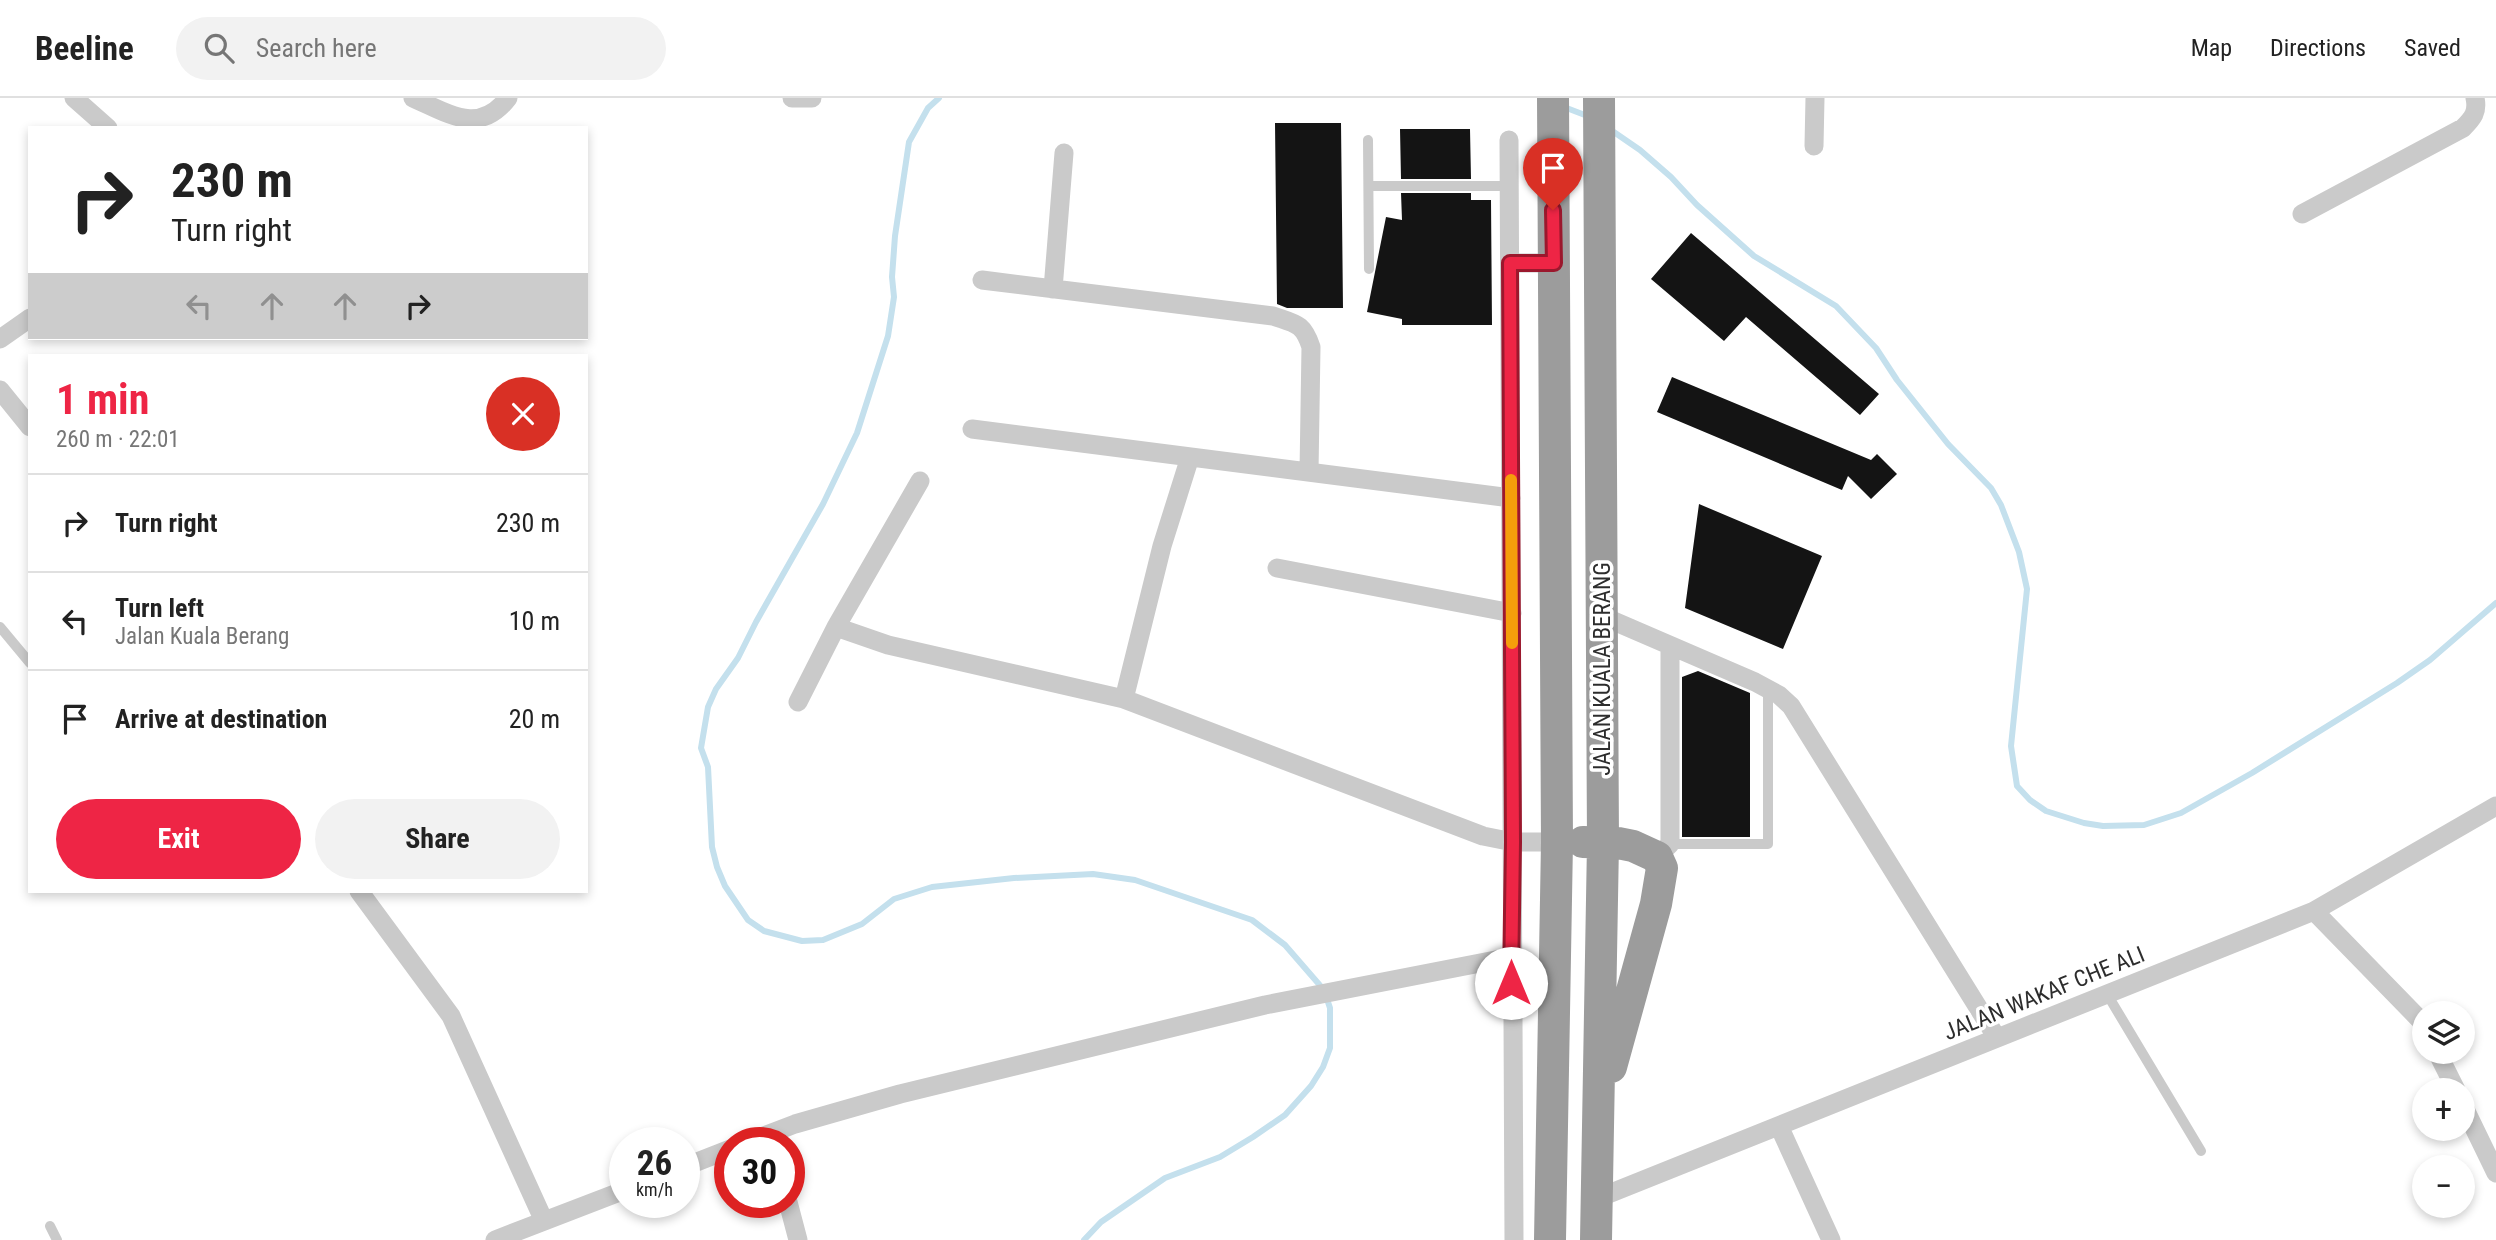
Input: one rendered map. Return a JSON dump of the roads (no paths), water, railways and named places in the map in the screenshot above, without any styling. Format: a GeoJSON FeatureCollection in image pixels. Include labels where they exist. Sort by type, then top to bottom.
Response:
{"type":"FeatureCollection","features":[{"type":"Feature","properties":{"kind":"highway","name":"JALAN KUALA BERANG"},"geometry":{"type":"LineString","coordinates":[[1550,1240],[1557,842],[1553,98]]}},
{"type":"Feature","properties":{"kind":"highway","name":"JALAN KUALA BERANG"},"geometry":{"type":"LineString","coordinates":[[1596,1240],[1603,842],[1599,98]]}},
{"type":"Feature","properties":{"kind":"highway"},"geometry":{"type":"LineString","coordinates":[[1557,842],[1603,842],[1663,850],[1661,886],[1598,1112]]}},
{"type":"Feature","properties":{"kind":"street"},"geometry":{"type":"LineString","coordinates":[[413,98],[462,119],[478,119],[500,107],[508,98]]}},
{"type":"Feature","properties":{"kind":"street"},"geometry":{"type":"LineString","coordinates":[[792,98],[812,98]]}},
{"type":"Feature","properties":{"kind":"street"},"geometry":{"type":"LineString","coordinates":[[1814,146],[1815,98]]}},
{"type":"Feature","properties":{"kind":"street"},"geometry":{"type":"LineString","coordinates":[[2302,214],[2463,128],[2473,119],[2477,108],[2475,98]]}},
{"type":"Feature","properties":{"kind":"street"},"geometry":{"type":"LineString","coordinates":[[78,99],[106,126]]}},
{"type":"Feature","properties":{"kind":"street"},"geometry":{"type":"LineString","coordinates":[[1509,140],[1514,1240]]}},
{"type":"Feature","properties":{"kind":"street"},"geometry":{"type":"LineString","coordinates":[[1053,289],[1064,153]]}},
{"type":"Feature","properties":{"kind":"street"},"geometry":{"type":"LineString","coordinates":[[1510,263],[1554,263]]}},
{"type":"Feature","properties":{"kind":"street"},"geometry":{"type":"LineString","coordinates":[[982,281],[1273,316],[1293,323],[1306,331],[1311,347],[1308,472]]}},
{"type":"Feature","properties":{"kind":"street"},"geometry":{"type":"LineString","coordinates":[[0,339],[28,319]]}},
{"type":"Feature","properties":{"kind":"street"},"geometry":{"type":"LineString","coordinates":[[0,390],[28,425]]}},
{"type":"Feature","properties":{"kind":"street"},"geometry":{"type":"LineString","coordinates":[[972,429],[1511,498]]}},
{"type":"Feature","properties":{"kind":"street"},"geometry":{"type":"LineString","coordinates":[[1124,699],[1162,546],[1190,457]]}},
{"type":"Feature","properties":{"kind":"street"},"geometry":{"type":"LineString","coordinates":[[799,702],[836,627],[920,481]]}},
{"type":"Feature","properties":{"kind":"street"},"geometry":{"type":"LineString","coordinates":[[1277,568],[1512,613]]}},
{"type":"Feature","properties":{"kind":"street"},"geometry":{"type":"LineString","coordinates":[[1602,616],[1768,689],[1791,706],[1997,1038]]}},
{"type":"Feature","properties":{"kind":"street"},"geometry":{"type":"LineString","coordinates":[[836,627],[888,645],[1124,699],[1483,836],[1513,842],[1557,842]]}},
{"type":"Feature","properties":{"kind":"street"},"geometry":{"type":"LineString","coordinates":[[1663,850],[1670,646]]}},
{"type":"Feature","properties":{"kind":"street","name":"JALAN WAKAF CHE ALI"},"geometry":{"type":"LineString","coordinates":[[1596,1199],[2314,911],[2496,806]]}},
{"type":"Feature","properties":{"kind":"street"},"geometry":{"type":"LineString","coordinates":[[360,893],[451,1016],[544,1221]]}},
{"type":"Feature","properties":{"kind":"street"},"geometry":{"type":"LineString","coordinates":[[2314,911],[2412,1012]]}},
{"type":"Feature","properties":{"kind":"street"},"geometry":{"type":"LineString","coordinates":[[790,1127],[901,1094],[1265,1005],[1511,957]]}},
{"type":"Feature","properties":{"kind":"street"},"geometry":{"type":"LineString","coordinates":[[1779,1126],[1831,1240]]}},
{"type":"Feature","properties":{"kind":"street"},"geometry":{"type":"LineString","coordinates":[[2475,1129],[2496,1172]]}},
{"type":"Feature","properties":{"kind":"street"},"geometry":{"type":"LineString","coordinates":[[495,1240],[609,1196]]}},
{"type":"Feature","properties":{"kind":"street"},"geometry":{"type":"LineString","coordinates":[[792,1218],[798,1240]]}},
{"type":"Feature","properties":{"kind":"lane"},"geometry":{"type":"LineString","coordinates":[[1368,140],[1369,269]]}},
{"type":"Feature","properties":{"kind":"lane"},"geometry":{"type":"LineString","coordinates":[[1369,186],[1509,186]]}},
{"type":"Feature","properties":{"kind":"lane"},"geometry":{"type":"LineString","coordinates":[[0,627],[28,661]]}},
{"type":"Feature","properties":{"kind":"lane"},"geometry":{"type":"LineString","coordinates":[[1663,850],[1768,844],[1768,689]]}},
{"type":"Feature","properties":{"kind":"lane"},"geometry":{"type":"LineString","coordinates":[[2107,994],[2201,1151]]}},
{"type":"Feature","properties":{"kind":"lane"},"geometry":{"type":"LineString","coordinates":[[50,1226],[57,1240]]}},
{"type":"Feature","properties":{"kind":"waterway"},"geometry":{"type":"LineString","coordinates":[[939,98],[928,108],[909,142],[895,236],[892,277],[894,297],[888,336],[857,433],[823,504],[708,707],[701,748],[708,767],[712,847],[725,886],[748,920],[764,931],[802,941],[823,940],[862,924],[894,899],[932,887],[1014,878],[1093,874],[1135,880],[1252,920],[1285,945],[1324,990],[1330,1008],[1330,1048],[1323,1067],[1311,1086],[1285,1115],[1253,1137],[1220,1157],[1165,1178],[1101,1222],[1084,1240]]}},
{"type":"Feature","properties":{"kind":"waterway"},"geometry":{"type":"LineString","coordinates":[[1564,107],[1590,117]]}},
{"type":"Feature","properties":{"kind":"waterway"},"geometry":{"type":"LineString","coordinates":[[1608,128],[1640,150],[1671,177],[1697,205],[1754,256],[1836,306],[1876,348],[1897,380],[1948,444],[1991,488],[2001,505],[2019,552],[2027,589],[2011,746],[2017,786],[2030,800],[2046,811],[2103,826],[2144,825],[2181,813],[2252,773],[2397,683],[2430,660],[2496,603]]}}]}
